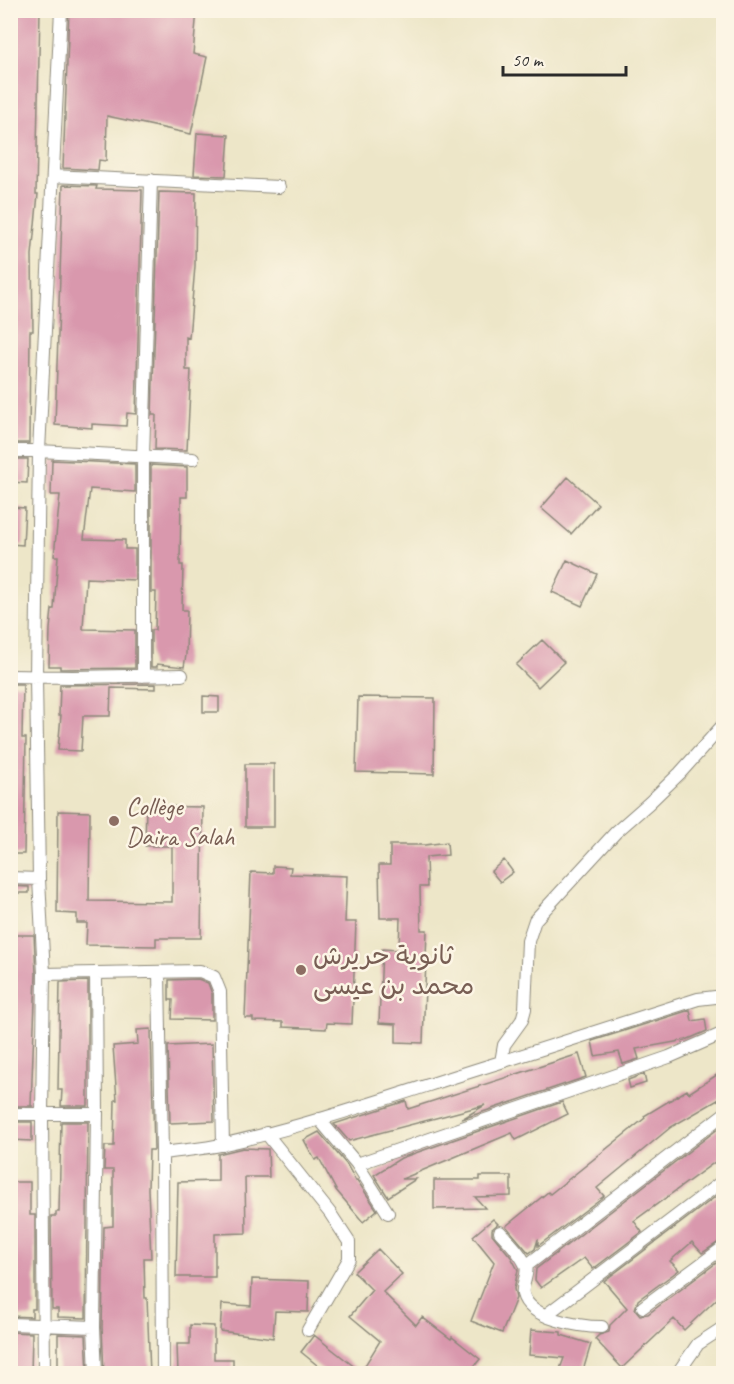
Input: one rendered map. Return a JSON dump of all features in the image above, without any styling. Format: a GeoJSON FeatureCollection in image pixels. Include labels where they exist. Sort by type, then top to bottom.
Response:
{"type":"FeatureCollection","features":[{"type":"Feature","properties":{"kind":"street"},"geometry":{"type":"LineString","coordinates":[[44,1374],[42,1114],[44,974],[39,879],[36,677],[39,451],[61,10]]}},
{"type":"Feature","properties":{"kind":"street"},"geometry":{"type":"LineString","coordinates":[[53,176],[279,187]]}},
{"type":"Feature","properties":{"kind":"street"},"geometry":{"type":"LineString","coordinates":[[143,676],[143,456],[151,180]]}},
{"type":"Feature","properties":{"kind":"street"},"geometry":{"type":"LineString","coordinates":[[10,452],[39,451],[193,459]]}},
{"type":"Feature","properties":{"kind":"street"},"geometry":{"type":"LineString","coordinates":[[10,676],[182,675]]}},
{"type":"Feature","properties":{"kind":"street"},"geometry":{"type":"LineString","coordinates":[[501,1062],[504,1045],[522,1020],[525,1009],[528,941],[535,920],[616,832],[680,773],[723,724]]}},
{"type":"Feature","properties":{"kind":"street"},"geometry":{"type":"LineString","coordinates":[[10,878],[39,879]]}},
{"type":"Feature","properties":{"kind":"street"},"geometry":{"type":"LineString","coordinates":[[44,974],[200,971],[208,973],[217,982],[220,992],[224,1144]]}},
{"type":"Feature","properties":{"kind":"street"},"geometry":{"type":"LineString","coordinates":[[159,972],[163,1374]]}},
{"type":"Feature","properties":{"kind":"street"},"geometry":{"type":"LineString","coordinates":[[96,973],[94,1327],[96,1374]]}},
{"type":"Feature","properties":{"kind":"street"},"geometry":{"type":"LineString","coordinates":[[162,1153],[224,1144],[319,1119],[698,999],[723,996]]}},
{"type":"Feature","properties":{"kind":"street"},"geometry":{"type":"LineString","coordinates":[[357,1164],[669,1057],[723,1034]]}},
{"type":"Feature","properties":{"kind":"street"},"geometry":{"type":"LineString","coordinates":[[10,1114],[97,1114]]}},
{"type":"Feature","properties":{"kind":"street"},"geometry":{"type":"LineString","coordinates":[[526,1266],[723,1114]]}},
{"type":"Feature","properties":{"kind":"street"},"geometry":{"type":"LineString","coordinates":[[319,1119],[357,1164],[388,1213]]}},
{"type":"Feature","properties":{"kind":"street"},"geometry":{"type":"LineString","coordinates":[[266,1133],[330,1213],[350,1242],[349,1259],[308,1330]]}},
{"type":"Feature","properties":{"kind":"street"},"geometry":{"type":"LineString","coordinates":[[546,1315],[723,1180]]}},
{"type":"Feature","properties":{"kind":"street"},"geometry":{"type":"LineString","coordinates":[[500,1232],[526,1266],[524,1295],[527,1301],[546,1315],[564,1323],[602,1327]]}},
{"type":"Feature","properties":{"kind":"street"},"geometry":{"type":"LineString","coordinates":[[643,1307],[723,1247]]}},
{"type":"Feature","properties":{"kind":"street"},"geometry":{"type":"LineString","coordinates":[[10,1324],[94,1327]]}},
{"type":"Feature","properties":{"kind":"street"},"geometry":{"type":"LineString","coordinates":[[677,1374],[698,1344],[723,1327]]}},
{"type":"Feature","properties":{"kind":"building"},"geometry":{"type":"Polygon","coordinates":[[[11,10],[40,10],[36,194],[38,194],[32,255],[33,331],[30,331],[29,443],[10,443],[11,10]]]}},
{"type":"Feature","properties":{"kind":"building"},"geometry":{"type":"Polygon","coordinates":[[[69,10],[197,10],[193,54],[207,57],[191,134],[107,116],[106,161],[99,160],[98,170],[63,168],[69,10]]]}},
{"type":"Feature","properties":{"kind":"building"},"geometry":{"type":"Polygon","coordinates":[[[197,133],[229,135],[226,176],[194,175],[197,133]]]}},
{"type":"Feature","properties":{"kind":"building"},"geometry":{"type":"Polygon","coordinates":[[[63,185],[97,186],[96,189],[142,190],[136,414],[127,413],[126,426],[92,424],[92,428],[55,425],[63,185]]]}},
{"type":"Feature","properties":{"kind":"building"},"geometry":{"type":"Polygon","coordinates":[[[159,192],[196,193],[195,266],[189,338],[186,337],[186,370],[191,370],[187,450],[155,449],[156,415],[152,415],[159,192]]]}},
{"type":"Feature","properties":{"kind":"building"},"geometry":{"type":"Polygon","coordinates":[[[10,459],[28,459],[27,483],[10,482],[10,459]]]}},
{"type":"Feature","properties":{"kind":"building"},"geometry":{"type":"Polygon","coordinates":[[[52,460],[135,464],[135,492],[90,489],[84,539],[125,540],[125,549],[135,549],[135,580],[86,578],[83,629],[135,630],[135,668],[60,669],[60,666],[49,666],[50,629],[58,556],[54,556],[60,495],[51,495],[52,460]]]}},
{"type":"Feature","properties":{"kind":"building"},"geometry":{"type":"Polygon","coordinates":[[[151,465],[187,467],[187,497],[181,497],[182,610],[187,610],[184,667],[157,664],[157,667],[151,667],[151,630],[155,630],[156,592],[151,592],[151,465]]]}},
{"type":"Feature","properties":{"kind":"building"},"geometry":{"type":"Polygon","coordinates":[[[568,477],[598,504],[571,534],[541,508],[568,477]]]}},
{"type":"Feature","properties":{"kind":"building"},"geometry":{"type":"Polygon","coordinates":[[[10,507],[25,508],[23,545],[10,544],[10,507]]]}},
{"type":"Feature","properties":{"kind":"building"},"geometry":{"type":"Polygon","coordinates":[[[567,560],[597,574],[582,606],[552,592],[567,560]]]}},
{"type":"Feature","properties":{"kind":"building"},"geometry":{"type":"Polygon","coordinates":[[[542,640],[564,662],[538,687],[516,665],[542,640]]]}},
{"type":"Feature","properties":{"kind":"building"},"geometry":{"type":"Polygon","coordinates":[[[10,684],[23,684],[22,738],[26,738],[24,854],[10,854],[10,684]]]}},
{"type":"Feature","properties":{"kind":"building"},"geometry":{"type":"Polygon","coordinates":[[[156,684],[156,689],[111,688],[110,716],[83,716],[81,751],[58,750],[61,715],[59,715],[60,685],[156,684]]]}},
{"type":"Feature","properties":{"kind":"building"},"geometry":{"type":"Polygon","coordinates":[[[203,696],[219,697],[219,712],[203,712],[203,696]]]}},
{"type":"Feature","properties":{"kind":"building"},"geometry":{"type":"Polygon","coordinates":[[[358,697],[435,698],[434,774],[356,772],[358,697]]]}},
{"type":"Feature","properties":{"kind":"building"},"geometry":{"type":"Polygon","coordinates":[[[245,764],[274,764],[274,827],[245,827],[245,764]]]}},
{"type":"Feature","properties":{"kind":"building"},"geometry":{"type":"Polygon","coordinates":[[[146,806],[203,807],[201,938],[156,938],[156,946],[86,945],[87,923],[77,923],[77,914],[57,913],[58,811],[90,812],[89,901],[172,902],[172,846],[145,846],[146,806]]]}},
{"type":"Feature","properties":{"kind":"building"},"geometry":{"type":"Polygon","coordinates":[[[447,842],[448,855],[426,857],[427,887],[420,887],[421,930],[427,930],[423,1043],[396,1042],[396,1024],[379,1023],[382,949],[399,950],[400,918],[380,918],[379,865],[390,865],[390,845],[425,845],[447,842]]]}},
{"type":"Feature","properties":{"kind":"building"},"geometry":{"type":"Polygon","coordinates":[[[504,860],[513,872],[500,882],[491,871],[504,860]]]}},
{"type":"Feature","properties":{"kind":"building","name":"ثانوية حريرش محمد بن عيسى"},"geometry":{"type":"Polygon","coordinates":[[[273,866],[291,867],[290,874],[347,876],[345,922],[356,922],[352,1024],[327,1023],[326,1029],[283,1027],[283,1022],[253,1021],[253,1018],[245,1018],[251,872],[273,873],[273,866]]]}},
{"type":"Feature","properties":{"kind":"building"},"geometry":{"type":"Polygon","coordinates":[[[10,886],[29,887],[29,893],[10,893],[10,886]]]}},
{"type":"Feature","properties":{"kind":"building"},"geometry":{"type":"Polygon","coordinates":[[[10,935],[34,935],[36,974],[31,1106],[10,1106],[10,935]]]}},
{"type":"Feature","properties":{"kind":"building"},"geometry":{"type":"Polygon","coordinates":[[[198,979],[208,983],[212,994],[212,1020],[172,1019],[173,1000],[169,1000],[169,980],[198,979]]]}},
{"type":"Feature","properties":{"kind":"building"},"geometry":{"type":"Polygon","coordinates":[[[88,981],[88,1106],[61,1106],[62,1090],[58,1090],[60,982],[88,981]]]}},
{"type":"Feature","properties":{"kind":"building"},"geometry":{"type":"Polygon","coordinates":[[[690,1010],[692,1021],[705,1019],[707,1031],[686,1040],[636,1049],[639,1059],[623,1064],[619,1052],[595,1056],[592,1041],[690,1010]]]}},
{"type":"Feature","properties":{"kind":"building"},"geometry":{"type":"Polygon","coordinates":[[[151,1029],[154,1150],[149,1150],[148,1189],[151,1258],[144,1258],[150,1374],[104,1374],[102,1327],[104,1227],[113,1226],[113,1170],[104,1170],[105,1146],[114,1146],[115,1100],[117,1100],[113,1046],[138,1044],[137,1030],[151,1029]]]}},
{"type":"Feature","properties":{"kind":"building"},"geometry":{"type":"Polygon","coordinates":[[[212,1044],[214,1121],[170,1123],[168,1046],[212,1044]]]}},
{"type":"Feature","properties":{"kind":"building"},"geometry":{"type":"Polygon","coordinates":[[[579,1054],[586,1077],[462,1119],[485,1105],[349,1141],[334,1124],[406,1101],[408,1109],[579,1054]]]}},
{"type":"Feature","properties":{"kind":"building"},"geometry":{"type":"Polygon","coordinates":[[[723,1071],[723,1097],[671,1127],[597,1188],[604,1196],[538,1246],[538,1239],[535,1249],[529,1253],[506,1226],[548,1192],[550,1194],[645,1118],[644,1116],[687,1090],[689,1093],[723,1071]]]}},
{"type":"Feature","properties":{"kind":"building"},"geometry":{"type":"Polygon","coordinates":[[[644,1074],[646,1083],[630,1088],[628,1080],[644,1074]]]}},
{"type":"Feature","properties":{"kind":"building"},"geometry":{"type":"Polygon","coordinates":[[[562,1102],[568,1114],[516,1140],[512,1133],[402,1179],[416,1179],[388,1197],[374,1175],[401,1158],[562,1102]]]}},
{"type":"Feature","properties":{"kind":"building"},"geometry":{"type":"Polygon","coordinates":[[[10,1122],[32,1122],[32,1141],[10,1140],[10,1122]]]}},
{"type":"Feature","properties":{"kind":"building"},"geometry":{"type":"Polygon","coordinates":[[[61,1122],[88,1122],[86,1318],[58,1317],[58,1309],[52,1309],[51,1216],[56,1216],[56,1212],[59,1212],[61,1122]]]}},
{"type":"Feature","properties":{"kind":"building"},"geometry":{"type":"Polygon","coordinates":[[[723,1125],[723,1156],[634,1221],[642,1232],[593,1269],[584,1258],[541,1288],[535,1280],[536,1269],[723,1125]]]}},
{"type":"Feature","properties":{"kind":"building"},"geometry":{"type":"Polygon","coordinates":[[[319,1132],[347,1165],[377,1210],[363,1222],[336,1190],[319,1158],[315,1160],[304,1140],[319,1132]]]}},
{"type":"Feature","properties":{"kind":"building"},"geometry":{"type":"Polygon","coordinates":[[[243,1148],[268,1149],[269,1177],[245,1177],[246,1233],[215,1234],[215,1277],[176,1277],[178,1182],[218,1181],[218,1154],[243,1148]]]}},
{"type":"Feature","properties":{"kind":"building"},"geometry":{"type":"Polygon","coordinates":[[[480,1176],[511,1176],[511,1196],[475,1197],[485,1208],[434,1209],[434,1180],[480,1180],[480,1176]]]}},
{"type":"Feature","properties":{"kind":"building"},"geometry":{"type":"Polygon","coordinates":[[[10,1182],[30,1182],[30,1215],[35,1215],[35,1309],[32,1309],[32,1317],[10,1316],[10,1182]]]}},
{"type":"Feature","properties":{"kind":"building"},"geometry":{"type":"Polygon","coordinates":[[[723,1191],[723,1239],[702,1253],[692,1242],[670,1261],[679,1270],[638,1300],[635,1309],[640,1315],[648,1314],[723,1258],[723,1293],[684,1330],[674,1319],[622,1368],[595,1339],[609,1332],[610,1325],[627,1308],[604,1281],[723,1191]]]}},
{"type":"Feature","properties":{"kind":"building"},"geometry":{"type":"Polygon","coordinates":[[[493,1219],[498,1224],[492,1229],[492,1234],[511,1257],[518,1270],[514,1289],[516,1298],[502,1333],[471,1321],[494,1262],[473,1236],[493,1219]]]}},
{"type":"Feature","properties":{"kind":"building"},"geometry":{"type":"Polygon","coordinates":[[[378,1249],[402,1274],[383,1292],[416,1325],[422,1317],[480,1359],[468,1374],[328,1374],[301,1352],[314,1335],[361,1372],[380,1341],[350,1316],[372,1290],[354,1272],[378,1249]]]}},
{"type":"Feature","properties":{"kind":"building"},"geometry":{"type":"Polygon","coordinates":[[[252,1279],[309,1281],[308,1312],[275,1311],[273,1338],[220,1331],[222,1304],[251,1306],[252,1279]]]}},
{"type":"Feature","properties":{"kind":"building"},"geometry":{"type":"Polygon","coordinates":[[[190,1325],[214,1326],[214,1359],[233,1359],[233,1374],[178,1374],[177,1344],[190,1344],[190,1325]]]}},
{"type":"Feature","properties":{"kind":"building"},"geometry":{"type":"Polygon","coordinates":[[[531,1330],[561,1332],[561,1335],[591,1344],[582,1374],[560,1369],[564,1358],[529,1355],[531,1330]]]}},
{"type":"Feature","properties":{"kind":"building"},"geometry":{"type":"Polygon","coordinates":[[[10,1332],[32,1333],[31,1374],[10,1374],[10,1332]]]}},
{"type":"Feature","properties":{"kind":"building"},"geometry":{"type":"Polygon","coordinates":[[[58,1334],[86,1335],[88,1374],[58,1374],[58,1334]]]}},
{"type":"Feature","properties":{"kind":"place","name":"Collège Daira Salah"},"geometry":{"type":"Point","coordinates":[114,821]}},
{"type":"Feature","properties":{"kind":"place","name":"ثانوية حريرش محمد بن عيسى"},"geometry":{"type":"Point","coordinates":[301,970]}}]}
